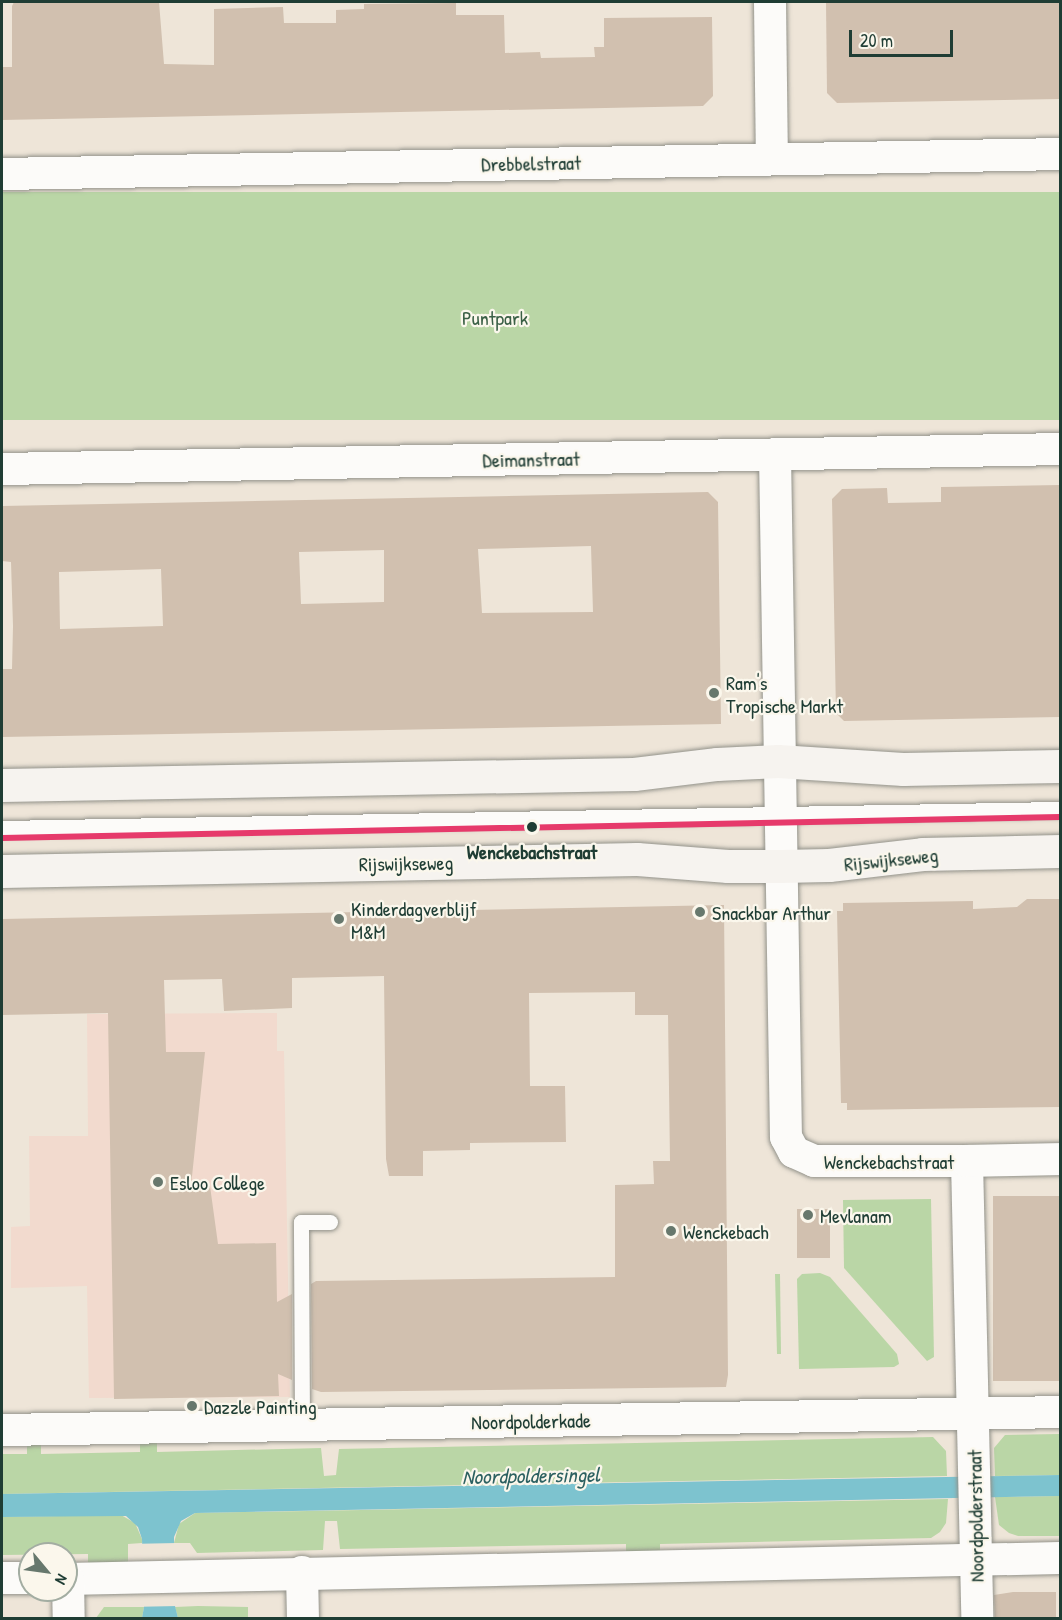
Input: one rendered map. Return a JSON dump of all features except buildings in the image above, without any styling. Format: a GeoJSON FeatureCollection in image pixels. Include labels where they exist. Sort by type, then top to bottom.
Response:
{"type":"FeatureCollection","features":[{"type":"Feature","properties":{"kind":"main road"},"geometry":{"type":"LineString","coordinates":[[2,784],[634,774],[717,764],[778,761],[903,769],[1060,766]]}},
{"type":"Feature","properties":{"kind":"main road","name":"Rijswijkseweg"},"geometry":{"type":"LineString","coordinates":[[2,871],[637,859],[728,867],[780,867],[829,865],[930,854],[1060,851]]}},
{"type":"Feature","properties":{"kind":"street"},"geometry":{"type":"LineString","coordinates":[[770,2],[772,159]]}},
{"type":"Feature","properties":{"kind":"street","name":"Drebbelstraat"},"geometry":{"type":"LineString","coordinates":[[2,174],[1060,154]]}},
{"type":"Feature","properties":{"kind":"street","name":"Deimanstraat"},"geometry":{"type":"LineString","coordinates":[[2,469],[1060,449]]}},
{"type":"Feature","properties":{"kind":"street","name":"Wenckebachstraat"},"geometry":{"type":"LineString","coordinates":[[775,454],[778,761],[786,1130],[790,1149],[804,1159],[819,1162],[967,1161],[973,1413]]}},
{"type":"Feature","properties":{"kind":"street"},"geometry":{"type":"LineString","coordinates":[[967,1161],[1060,1159]]}},
{"type":"Feature","properties":{"kind":"street","name":"Noordpolderkade"},"geometry":{"type":"LineString","coordinates":[[2,1430],[1060,1412]]}},
{"type":"Feature","properties":{"kind":"street","name":"Noordpolderstraat"},"geometry":{"type":"LineString","coordinates":[[973,1413],[976,1618]]}},
{"type":"Feature","properties":{"kind":"street"},"geometry":{"type":"LineString","coordinates":[[78,1579],[302,1572],[1060,1558]]}},
{"type":"Feature","properties":{"kind":"street"},"geometry":{"type":"LineString","coordinates":[[302,1572],[303,1618]]}},
{"type":"Feature","properties":{"kind":"street"},"geometry":{"type":"LineString","coordinates":[[2,1578],[18,1578]]}},
{"type":"Feature","properties":{"kind":"street"},"geometry":{"type":"LineString","coordinates":[[68,1602],[69,1618]]}},
{"type":"Feature","properties":{"kind":"lane"},"geometry":{"type":"LineString","coordinates":[[2,828],[1060,809]]}},
{"type":"Feature","properties":{"kind":"lane"},"geometry":{"type":"LineString","coordinates":[[302,1425],[301,1222],[330,1222]]}},
{"type":"Feature","properties":{"kind":"shaded area","name":"Esloo College"},"geometry":{"type":"Polygon","coordinates":[[[277,1013],[277,1051],[284,1051],[290,1397],[89,1398],[87,1286],[11,1288],[11,1227],[30,1226],[29,1136],[88,1136],[87,1014],[277,1013]]]}},
{"type":"Feature","properties":{"kind":"green space","name":"Puntpark"},"geometry":{"type":"Polygon","coordinates":[[[2,192],[1060,192],[1060,420],[2,420],[2,192]]]}},
{"type":"Feature","properties":{"kind":"green space"},"geometry":{"type":"Polygon","coordinates":[[[931,1199],[934,1357],[927,1361],[844,1268],[843,1200],[931,1199]]]}},
{"type":"Feature","properties":{"kind":"green space"},"geometry":{"type":"Polygon","coordinates":[[[820,1273],[830,1277],[897,1354],[899,1364],[894,1367],[799,1369],[797,1279],[802,1274],[820,1273]]]}},
{"type":"Feature","properties":{"kind":"green space"},"geometry":{"type":"Polygon","coordinates":[[[775,1274],[780,1274],[781,1354],[777,1354],[775,1274]]]}},
{"type":"Feature","properties":{"kind":"green space"},"geometry":{"type":"Polygon","coordinates":[[[1060,1434],[1060,1475],[995,1476],[994,1448],[1005,1435],[1060,1434]]]}},
{"type":"Feature","properties":{"kind":"green space"},"geometry":{"type":"Polygon","coordinates":[[[933,1437],[946,1451],[947,1476],[2,1494],[2,1454],[27,1454],[27,1443],[41,1443],[41,1454],[140,1452],[140,1443],[157,1443],[157,1452],[321,1448],[324,1476],[336,1475],[339,1449],[933,1437]]]}},
{"type":"Feature","properties":{"kind":"green space"},"geometry":{"type":"Polygon","coordinates":[[[1060,1496],[1060,1536],[1018,1536],[1009,1533],[999,1525],[995,1497],[1060,1496]]]}},
{"type":"Feature","properties":{"kind":"green space"},"geometry":{"type":"Polygon","coordinates":[[[948,1499],[946,1523],[940,1532],[931,1538],[660,1544],[660,1555],[626,1556],[626,1544],[340,1549],[337,1521],[325,1521],[323,1550],[197,1553],[190,1543],[174,1543],[179,1524],[195,1513],[948,1499]]]}},
{"type":"Feature","properties":{"kind":"green space"},"geometry":{"type":"Polygon","coordinates":[[[121,1515],[135,1523],[142,1543],[128,1544],[128,1566],[88,1566],[88,1554],[78,1554],[78,1542],[18,1542],[18,1555],[2,1555],[2,1517],[121,1515]]]}},
{"type":"Feature","properties":{"kind":"green space"},"geometry":{"type":"Polygon","coordinates":[[[104,1607],[144,1607],[142,1618],[96,1618],[104,1607]]]}},
{"type":"Feature","properties":{"kind":"green space"},"geometry":{"type":"Polygon","coordinates":[[[175,1607],[248,1607],[248,1618],[178,1618],[175,1607]]]}},
{"type":"Feature","properties":{"kind":"water"},"geometry":{"type":"Polygon","coordinates":[[[1060,1475],[1060,1496],[195,1513],[181,1521],[174,1537],[175,1606],[178,1618],[142,1618],[144,1607],[142,1539],[138,1527],[126,1516],[2,1517],[2,1494],[1060,1475]]]}},
{"type":"Feature","properties":{"kind":"pier"},"geometry":{"type":"Polygon","coordinates":[[[177,1543],[178,1606],[141,1607],[140,1544],[177,1543]]]}},
{"type":"Feature","properties":{"kind":"transit line"},"geometry":{"type":"LineString","coordinates":[[2,838],[1060,817]]}},
{"type":"Feature","properties":{"kind":"place","name":"Ram's Tropische Markt"},"geometry":{"type":"Point","coordinates":[714,693]}},
{"type":"Feature","properties":{"kind":"place","name":"Wenckebachstraat"},"geometry":{"type":"Point","coordinates":[532,827]}},
{"type":"Feature","properties":{"kind":"place","name":"Snackbar Arthur"},"geometry":{"type":"Point","coordinates":[700,912]}},
{"type":"Feature","properties":{"kind":"place","name":"Kinderdagverblijf M&M"},"geometry":{"type":"Point","coordinates":[339,919]}},
{"type":"Feature","properties":{"kind":"place","name":"Esloo College"},"geometry":{"type":"Point","coordinates":[158,1182]}},
{"type":"Feature","properties":{"kind":"place","name":"Mevlanam"},"geometry":{"type":"Point","coordinates":[808,1215]}},
{"type":"Feature","properties":{"kind":"place","name":"Wenckebach"},"geometry":{"type":"Point","coordinates":[671,1231]}},
{"type":"Feature","properties":{"kind":"place","name":"Dazzle Painting"},"geometry":{"type":"Point","coordinates":[192,1406]}},
{"type":"Feature","properties":{"kind":"water label","name":"Noordpoldersingel"},"geometry":{"type":"Point","coordinates":[531,1476]}}]}
